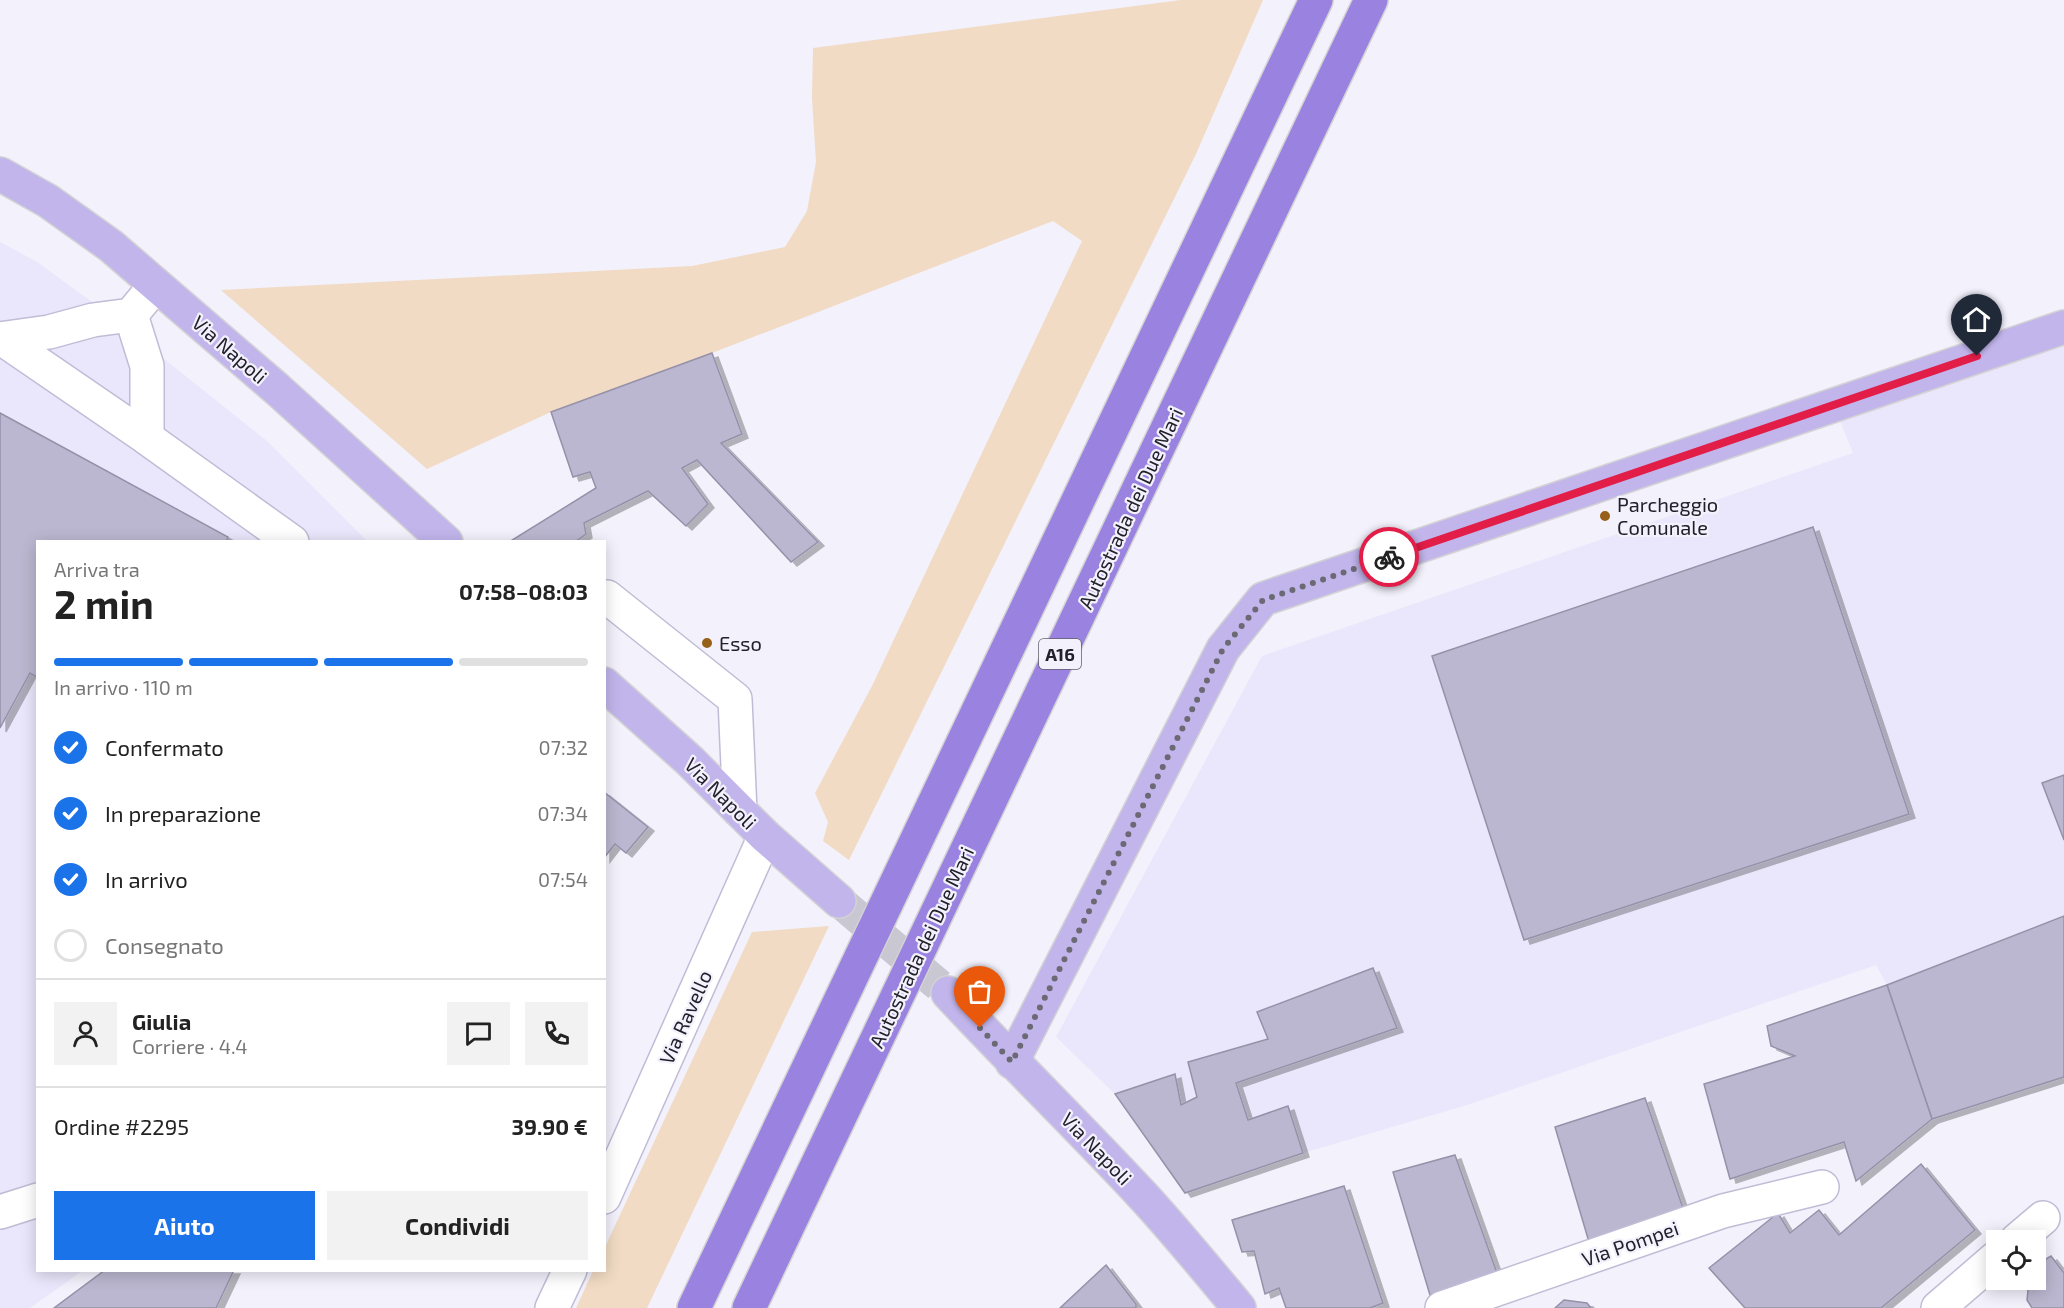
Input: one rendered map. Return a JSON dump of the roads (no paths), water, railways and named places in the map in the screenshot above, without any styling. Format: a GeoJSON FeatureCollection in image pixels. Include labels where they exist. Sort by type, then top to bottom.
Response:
{"type":"FeatureCollection","features":[{"type":"Feature","properties":{"kind":"highway","name":"A16"},"geometry":{"type":"LineString","coordinates":[[694,1308],[1316,0]]}},
{"type":"Feature","properties":{"kind":"highway","name":"Autostrada dei Due Mari"},"geometry":{"type":"LineString","coordinates":[[749,1308],[1371,0]]}},
{"type":"Feature","properties":{"kind":"main road","name":"Via Napoli"},"geometry":{"type":"LineString","coordinates":[[0,174],[48,201],[111,246],[277,389],[444,540]]}},
{"type":"Feature","properties":{"kind":"main road"},"geometry":{"type":"LineString","coordinates":[[1012,1062],[1223,649],[1263,600],[2064,327]]}},
{"type":"Feature","properties":{"kind":"main road","name":"Via Napoli"},"geometry":{"type":"LineString","coordinates":[[606,686],[690,761],[765,836],[839,901]]}},
{"type":"Feature","properties":{"kind":"main road","name":"Via Napoli"},"geometry":{"type":"LineString","coordinates":[[948,993],[1146,1199],[1239,1308]]}},
{"type":"Feature","properties":{"kind":"street"},"geometry":{"type":"LineString","coordinates":[[2,339],[50,332],[93,320],[131,315],[156,285]]}},
{"type":"Feature","properties":{"kind":"street"},"geometry":{"type":"LineString","coordinates":[[131,315],[147,366],[147,438]]}},
{"type":"Feature","properties":{"kind":"street"},"geometry":{"type":"LineString","coordinates":[[2,339],[147,438],[289,540]]}},
{"type":"Feature","properties":{"kind":"street"},"geometry":{"type":"LineString","coordinates":[[606,597],[735,699],[740,811]]}},
{"type":"Feature","properties":{"kind":"street","name":"Via Ravello"},"geometry":{"type":"LineString","coordinates":[[606,1193],[765,836]]}},
{"type":"Feature","properties":{"kind":"street","name":"Via Pompei"},"geometry":{"type":"LineString","coordinates":[[1442,1308],[1723,1210],[1822,1187]]}},
{"type":"Feature","properties":{"kind":"street"},"geometry":{"type":"LineString","coordinates":[[0,1212],[36,1201]]}},
{"type":"Feature","properties":{"kind":"street"},"geometry":{"type":"LineString","coordinates":[[2029,1230],[2043,1218]]}},
{"type":"Feature","properties":{"kind":"street"},"geometry":{"type":"LineString","coordinates":[[1938,1308],[1986,1267]]}},
{"type":"Feature","properties":{"kind":"street"},"geometry":{"type":"LineString","coordinates":[[552,1308],[569,1272]]}},
{"type":"Feature","properties":{"kind":"tunnel"},"geometry":{"type":"LineString","coordinates":[[839,901],[948,993]]}},
{"type":"Feature","properties":{"kind":"place","name":"Parcheggio Comunale"},"geometry":{"type":"Point","coordinates":[1605,516]}},
{"type":"Feature","properties":{"kind":"place","name":"Esso"},"geometry":{"type":"Point","coordinates":[707,643]}}]}
